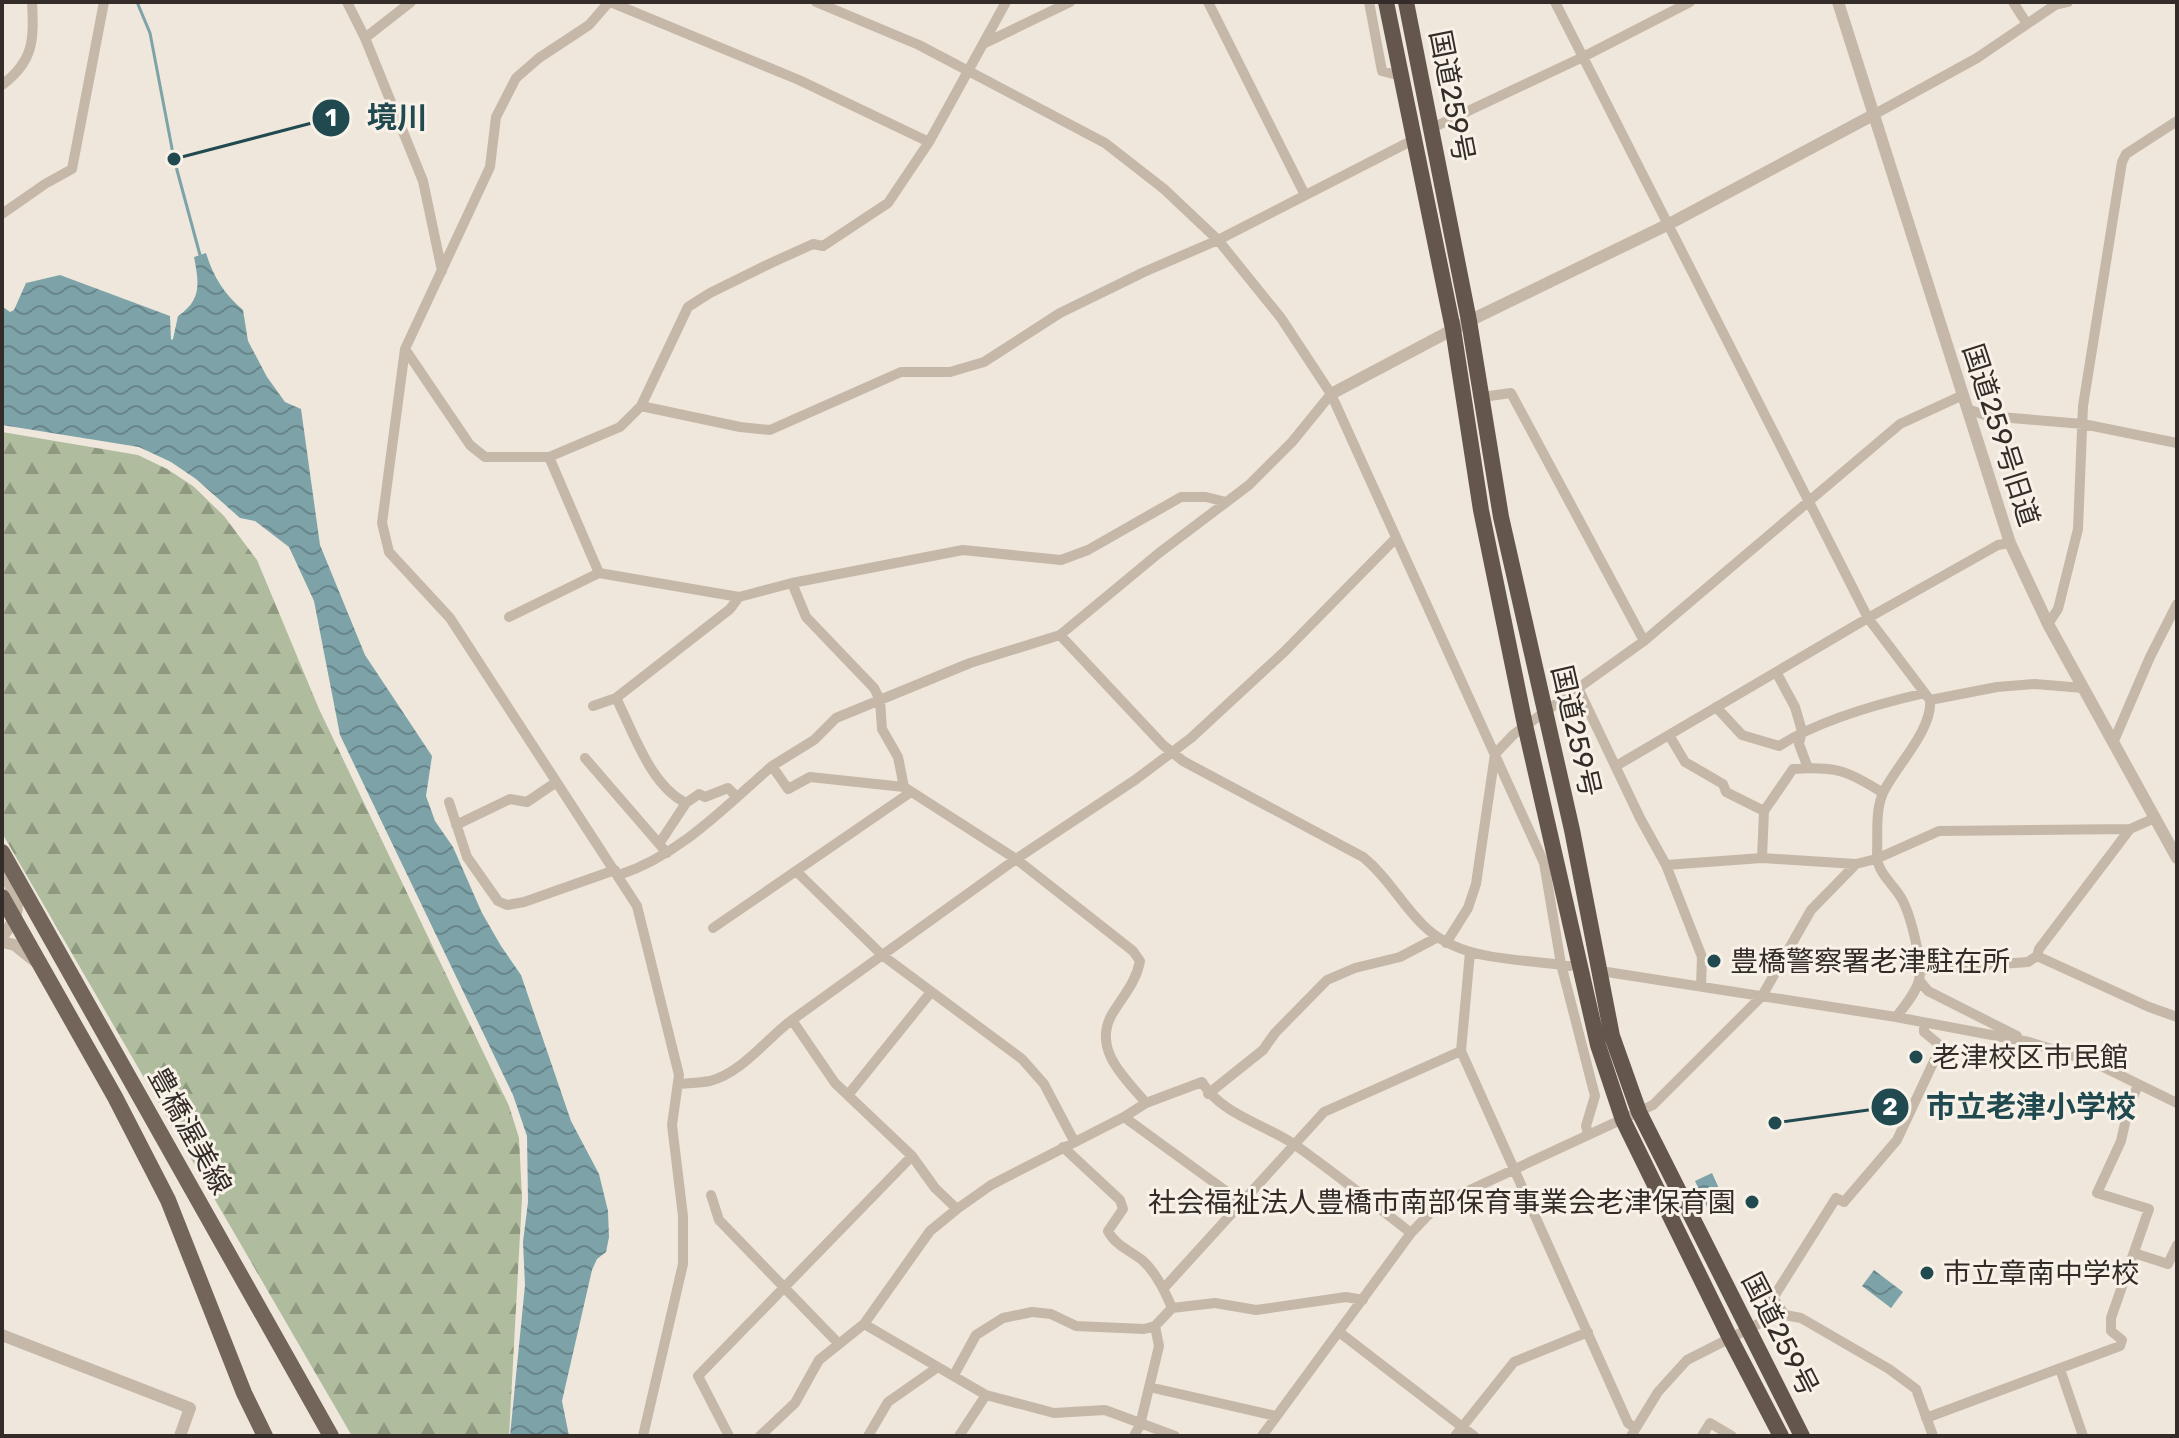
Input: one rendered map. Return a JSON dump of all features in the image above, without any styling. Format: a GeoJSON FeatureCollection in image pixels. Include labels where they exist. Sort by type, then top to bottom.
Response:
{"type":"FeatureCollection","features":[{"type":"Feature","properties":{"kind":"highway","name":"国道259号"},"geometry":{"type":"LineString","coordinates":[[1386,2],[1453,329],[1481,510],[1525,725],[1598,1045],[1623,1120],[1781,1436]]}},
{"type":"Feature","properties":{"kind":"highway","name":"国道259号"},"geometry":{"type":"LineString","coordinates":[[1406,2],[1469,321],[1501,517],[1572,830],[1612,1036],[1639,1112],[1802,1436]]}},
{"type":"Feature","properties":{"kind":"main road","name":"豊橋渥美線"},"geometry":{"type":"LineString","coordinates":[[2,852],[331,1436]]}},
{"type":"Feature","properties":{"kind":"main road","name":"豊橋渥美線"},"geometry":{"type":"LineString","coordinates":[[2,897],[9,924],[42,967],[168,1200],[244,1393],[265,1436]]}},
{"type":"Feature","properties":{"kind":"street"},"geometry":{"type":"LineString","coordinates":[[2,85],[24,66],[28,56],[34,32],[32,2]]}},
{"type":"Feature","properties":{"kind":"street"},"geometry":{"type":"LineString","coordinates":[[2,214],[72,169],[104,2]]}},
{"type":"Feature","properties":{"kind":"street"},"geometry":{"type":"LineString","coordinates":[[347,2],[365,38],[423,181],[442,271]]}},
{"type":"Feature","properties":{"kind":"street"},"geometry":{"type":"LineString","coordinates":[[365,38],[411,2]]}},
{"type":"Feature","properties":{"kind":"street"},"geometry":{"type":"LineString","coordinates":[[643,1436],[683,1264],[683,1216],[672,1125],[679,1075],[637,906],[450,618],[389,552],[385,543],[382,523],[393,419],[405,349],[490,167],[496,117],[516,78],[539,58],[589,25],[610,2],[799,80],[929,142]]}},
{"type":"Feature","properties":{"kind":"street"},"geometry":{"type":"LineString","coordinates":[[816,2],[919,45],[1105,143],[1164,189],[1218,240],[1281,318],[1331,394],[1544,863],[1595,1096],[1586,1126],[1588,1134]]}},
{"type":"Feature","properties":{"kind":"street"},"geometry":{"type":"LineString","coordinates":[[405,349],[470,445],[485,457],[549,457],[620,427],[641,406],[688,307],[710,293],[813,244],[823,246],[888,203],[929,142],[1006,2]]}},
{"type":"Feature","properties":{"kind":"street"},"geometry":{"type":"LineString","coordinates":[[985,43],[1070,2]]}},
{"type":"Feature","properties":{"kind":"street"},"geometry":{"type":"LineString","coordinates":[[1208,2],[1305,195]]}},
{"type":"Feature","properties":{"kind":"street"},"geometry":{"type":"LineString","coordinates":[[1369,2],[1382,71],[1401,76]]}},
{"type":"Feature","properties":{"kind":"street"},"geometry":{"type":"LineString","coordinates":[[1555,2],[1868,618],[1927,696],[1931,707],[1925,723],[1883,793],[1878,810],[1876,859],[1902,899],[1913,924],[1919,975],[1928,991],[2029,1042]]}},
{"type":"Feature","properties":{"kind":"street"},"geometry":{"type":"LineString","coordinates":[[1432,128],[1583,57],[1690,2]]}},
{"type":"Feature","properties":{"kind":"street","name":"国道259号旧道"},"geometry":{"type":"LineString","coordinates":[[1838,2],[2010,543],[2048,624],[2177,858]]}},
{"type":"Feature","properties":{"kind":"street"},"geometry":{"type":"LineString","coordinates":[[2013,2],[2027,24]]}},
{"type":"Feature","properties":{"kind":"street"},"geometry":{"type":"LineString","coordinates":[[449,802],[467,857],[498,901],[507,905],[644,866],[663,849],[696,833],[772,766],[814,740],[836,718],[970,663],[1060,635],[1249,485],[1292,442],[1331,394],[1453,329],[1669,224],[1977,58],[2055,5],[2068,2]]}},
{"type":"Feature","properties":{"kind":"street"},"geometry":{"type":"LineString","coordinates":[[2048,624],[2058,609],[2078,529],[2083,406],[2122,162],[2126,154],[2177,121]]}},
{"type":"Feature","properties":{"kind":"street"},"geometry":{"type":"LineString","coordinates":[[641,406],[740,427],[770,430],[901,372],[950,372],[984,362],[1060,313],[1218,240],[1413,140]]}},
{"type":"Feature","properties":{"kind":"street"},"geometry":{"type":"LineString","coordinates":[[1482,397],[1511,393],[1644,641]]}},
{"type":"Feature","properties":{"kind":"street"},"geometry":{"type":"LineString","coordinates":[[1208,1094],[1263,1050],[1275,1033],[1327,980],[1442,940],[1468,908],[1476,884],[1495,754],[1525,725],[1644,641],[1900,424],[1963,395]]}},
{"type":"Feature","properties":{"kind":"street"},"geometry":{"type":"LineString","coordinates":[[1967,409],[1988,416],[2083,424],[2177,443]]}},
{"type":"Feature","properties":{"kind":"street"},"geometry":{"type":"LineString","coordinates":[[549,457],[599,573]]}},
{"type":"Feature","properties":{"kind":"street"},"geometry":{"type":"LineString","coordinates":[[509,617],[599,573],[739,597],[792,583],[963,550],[1061,560],[1088,550],[1181,497],[1206,497],[1226,502]]}},
{"type":"Feature","properties":{"kind":"street"},"geometry":{"type":"LineString","coordinates":[[678,1084],[712,1081],[744,1062],[775,1032],[1016,859],[1172,753],[1284,652],[1396,538]]}},
{"type":"Feature","properties":{"kind":"street"},"geometry":{"type":"LineString","coordinates":[[1616,766],[1868,618],[1998,545],[2010,543]]}},
{"type":"Feature","properties":{"kind":"street"},"geometry":{"type":"LineString","coordinates":[[792,583],[806,617],[874,688],[880,700],[882,729],[898,757],[908,790]]}},
{"type":"Feature","properties":{"kind":"street"},"geometry":{"type":"LineString","coordinates":[[593,706],[616,698],[730,609],[739,597]]}},
{"type":"Feature","properties":{"kind":"street"},"geometry":{"type":"LineString","coordinates":[[2113,743],[2177,604]]}},
{"type":"Feature","properties":{"kind":"street"},"geometry":{"type":"LineString","coordinates":[[1060,635],[1172,753],[1205,774],[1363,857],[1383,875],[1423,926],[1442,940],[1470,952],[1566,965]]}},
{"type":"Feature","properties":{"kind":"street"},"geometry":{"type":"LineString","coordinates":[[1776,672],[1795,707],[1802,731],[1799,744],[1808,768]]}},
{"type":"Feature","properties":{"kind":"street"},"geometry":{"type":"LineString","coordinates":[[1716,707],[1742,735],[1779,746],[1802,731],[1878,704],[2035,684],[2083,688]]}},
{"type":"Feature","properties":{"kind":"street"},"geometry":{"type":"LineString","coordinates":[[1578,688],[1666,865],[1702,957],[1701,986]]}},
{"type":"Feature","properties":{"kind":"street"},"geometry":{"type":"LineString","coordinates":[[616,698],[656,776],[672,796],[686,803]]}},
{"type":"Feature","properties":{"kind":"street"},"geometry":{"type":"LineString","coordinates":[[1669,735],[1685,762],[1723,784],[1726,792],[1764,811]]}},
{"type":"Feature","properties":{"kind":"street"},"geometry":{"type":"LineString","coordinates":[[585,758],[663,849]]}},
{"type":"Feature","properties":{"kind":"street"},"geometry":{"type":"LineString","coordinates":[[772,766],[788,789],[810,777],[908,790],[1016,859],[1133,951],[1140,961],[1137,976],[1111,1017],[1107,1028],[1107,1051],[1114,1065],[1146,1103]]}},
{"type":"Feature","properties":{"kind":"street"},"geometry":{"type":"LineString","coordinates":[[1762,858],[1764,811],[1793,769],[1833,767],[1883,793]]}},
{"type":"Feature","properties":{"kind":"street"},"geometry":{"type":"LineString","coordinates":[[456,825],[510,799],[527,802],[555,783]]}},
{"type":"Feature","properties":{"kind":"street"},"geometry":{"type":"LineString","coordinates":[[663,849],[686,803],[699,794],[705,797],[728,788],[737,797]]}},
{"type":"Feature","properties":{"kind":"street"},"geometry":{"type":"LineString","coordinates":[[713,928],[797,872],[908,790]]}},
{"type":"Feature","properties":{"kind":"street"},"geometry":{"type":"LineString","coordinates":[[1666,865],[1762,858],[1856,864],[1876,859],[1939,831],[2130,829],[2155,818]]}},
{"type":"Feature","properties":{"kind":"street"},"geometry":{"type":"LineString","coordinates":[[1919,975],[2028,962],[2037,956],[2039,949],[2130,829]]}},
{"type":"Feature","properties":{"kind":"street"},"geometry":{"type":"LineString","coordinates":[[1262,1436],[1411,1233],[1431,1212],[1459,1195],[1653,1105],[1762,996],[1811,910],[1856,864]]}},
{"type":"Feature","properties":{"kind":"street"},"geometry":{"type":"LineString","coordinates":[[2,870],[18,903],[2,939],[15,945],[42,967]]}},
{"type":"Feature","properties":{"kind":"street"},"geometry":{"type":"LineString","coordinates":[[797,872],[882,955],[1022,1059],[1044,1084],[1074,1141]]}},
{"type":"Feature","properties":{"kind":"street"},"geometry":{"type":"LineString","coordinates":[[9,924],[31,919],[44,926]]}},
{"type":"Feature","properties":{"kind":"street"},"geometry":{"type":"LineString","coordinates":[[1470,952],[1461,1051],[1632,1434]]}},
{"type":"Feature","properties":{"kind":"street"},"geometry":{"type":"LineString","coordinates":[[2037,956],[2177,1017]]}},
{"type":"Feature","properties":{"kind":"street"},"geometry":{"type":"LineString","coordinates":[[1607,972],[1896,1017],[2029,1042],[2093,1062],[2177,1103]]}},
{"type":"Feature","properties":{"kind":"street"},"geometry":{"type":"LineString","coordinates":[[1896,1017],[1919,975]]}},
{"type":"Feature","properties":{"kind":"street"},"geometry":{"type":"LineString","coordinates":[[848,1095],[931,992]]}},
{"type":"Feature","properties":{"kind":"street"},"geometry":{"type":"LineString","coordinates":[[792,1020],[835,1083],[912,1156],[935,1188],[957,1209]]}},
{"type":"Feature","properties":{"kind":"street"},"geometry":{"type":"LineString","coordinates":[[1785,1315],[1773,1298],[1828,1210],[1836,1198],[1844,1202],[1897,1140],[1904,1127],[1941,1046],[1924,1032],[1924,1023]]}},
{"type":"Feature","properties":{"kind":"street"},"geometry":{"type":"LineString","coordinates":[[1164,1288],[1324,1112],[1461,1051]]}},
{"type":"Feature","properties":{"kind":"street"},"geometry":{"type":"LineString","coordinates":[[760,1436],[795,1403],[813,1367],[864,1324],[930,1231],[957,1209],[991,1185],[1146,1103],[1202,1082],[1208,1094],[1294,1144],[1411,1233]]}},
{"type":"Feature","properties":{"kind":"street"},"geometry":{"type":"LineString","coordinates":[[1926,1418],[2120,1346],[2122,1340],[2111,1331],[2109,1325],[2149,1209],[2097,1193],[2121,1141],[2138,1085]]}},
{"type":"Feature","properties":{"kind":"street"},"geometry":{"type":"LineString","coordinates":[[1124,1117],[1241,1202]]}},
{"type":"Feature","properties":{"kind":"street"},"geometry":{"type":"LineString","coordinates":[[1063,1147],[1120,1200],[1123,1209],[1108,1231],[1113,1240],[1144,1261],[1164,1288],[1172,1308]]}},
{"type":"Feature","properties":{"kind":"street"},"geometry":{"type":"LineString","coordinates":[[729,1436],[698,1376],[912,1156]]}},
{"type":"Feature","properties":{"kind":"street"},"geometry":{"type":"LineString","coordinates":[[711,1195],[719,1220],[838,1343]]}},
{"type":"Feature","properties":{"kind":"street"},"geometry":{"type":"LineString","coordinates":[[2134,1253],[2168,1264],[2177,1245]]}},
{"type":"Feature","properties":{"kind":"street"},"geometry":{"type":"LineString","coordinates":[[954,1375],[976,1335],[1003,1318],[1032,1312],[1051,1314],[1076,1326],[1144,1329],[1155,1326],[1172,1308],[1215,1303],[1256,1310],[1346,1297],[1363,1300]]}},
{"type":"Feature","properties":{"kind":"street"},"geometry":{"type":"LineString","coordinates":[[1632,1434],[1658,1392],[1687,1360],[1748,1328],[1772,1317],[1785,1315],[1801,1318],[1889,1369],[1916,1389],[1933,1436]]}},
{"type":"Feature","properties":{"kind":"street"},"geometry":{"type":"LineString","coordinates":[[864,1324],[986,1395],[1054,1413],[1105,1410],[1175,1436]]}},
{"type":"Feature","properties":{"kind":"street"},"geometry":{"type":"LineString","coordinates":[[1134,1436],[1140,1425],[1159,1346],[1155,1326]]}},
{"type":"Feature","properties":{"kind":"street"},"geometry":{"type":"LineString","coordinates":[[1339,1332],[1459,1432],[1474,1436]]}},
{"type":"Feature","properties":{"kind":"street"},"geometry":{"type":"LineString","coordinates":[[1459,1432],[1514,1362],[1588,1332]]}},
{"type":"Feature","properties":{"kind":"street"},"geometry":{"type":"LineString","coordinates":[[2,1335],[190,1408],[180,1436]]}},
{"type":"Feature","properties":{"kind":"street"},"geometry":{"type":"LineString","coordinates":[[868,1436],[888,1402],[938,1367]]}},
{"type":"Feature","properties":{"kind":"street"},"geometry":{"type":"LineString","coordinates":[[2060,1369],[2083,1436]]}},
{"type":"Feature","properties":{"kind":"street"},"geometry":{"type":"LineString","coordinates":[[1149,1387],[1276,1416]]}},
{"type":"Feature","properties":{"kind":"street"},"geometry":{"type":"LineString","coordinates":[[959,1436],[986,1395]]}},
{"type":"Feature","properties":{"kind":"street"},"geometry":{"type":"LineString","coordinates":[[1702,1436],[1710,1423],[1732,1436]]}},
{"type":"Feature","properties":{"kind":"green space"},"geometry":{"type":"Polygon","coordinates":[[[2,432],[138,455],[167,469],[193,486],[224,516],[257,560],[319,709],[509,1106],[519,1138],[522,1198],[509,1436],[352,1436],[2,833],[2,432]]]}},
{"type":"Feature","properties":{"kind":"water"},"geometry":{"type":"Polygon","coordinates":[[[206,253],[220,284],[243,310],[248,341],[267,377],[285,402],[301,409],[320,545],[365,655],[432,756],[426,796],[435,821],[453,847],[482,913],[521,975],[571,1121],[599,1174],[608,1211],[609,1237],[606,1252],[597,1259],[592,1270],[562,1401],[569,1436],[510,1436],[525,1285],[523,1242],[528,1202],[527,1136],[513,1095],[340,735],[314,601],[289,547],[255,521],[240,518],[196,479],[171,462],[139,447],[2,425],[2,276],[3,307],[10,312],[14,310],[26,283],[60,275],[170,316],[171,340],[178,316],[191,304],[197,290],[194,257],[206,253]]]}},
{"type":"Feature","properties":{"kind":"water"},"geometry":{"type":"Polygon","coordinates":[[[1712,1173],[1727,1206],[1710,1213],[1695,1181],[1712,1173]]]}},
{"type":"Feature","properties":{"kind":"water"},"geometry":{"type":"Polygon","coordinates":[[[1874,1270],[1903,1292],[1891,1308],[1862,1286],[1874,1270]]]}},
{"type":"Feature","properties":{"kind":"waterway"},"geometry":{"type":"LineString","coordinates":[[137,2],[150,33],[174,159],[200,255]]}},
{"type":"Feature","properties":{"kind":"place","name":"境川"},"geometry":{"type":"Point","coordinates":[174,159]}},
{"type":"Feature","properties":{"kind":"place","name":"豊橋警察署老津駐在所"},"geometry":{"type":"Point","coordinates":[1714,961]}},
{"type":"Feature","properties":{"kind":"place","name":"老津校区市民館"},"geometry":{"type":"Point","coordinates":[1916,1057]}},
{"type":"Feature","properties":{"kind":"place","name":"市立老津小学校"},"geometry":{"type":"Point","coordinates":[1775,1123]}},
{"type":"Feature","properties":{"kind":"place","name":"社会福祉法人豊橋市南部保育事業会老津保育園"},"geometry":{"type":"Point","coordinates":[1752,1202]}},
{"type":"Feature","properties":{"kind":"place","name":"市立章南中学校"},"geometry":{"type":"Point","coordinates":[1927,1273]}}]}
